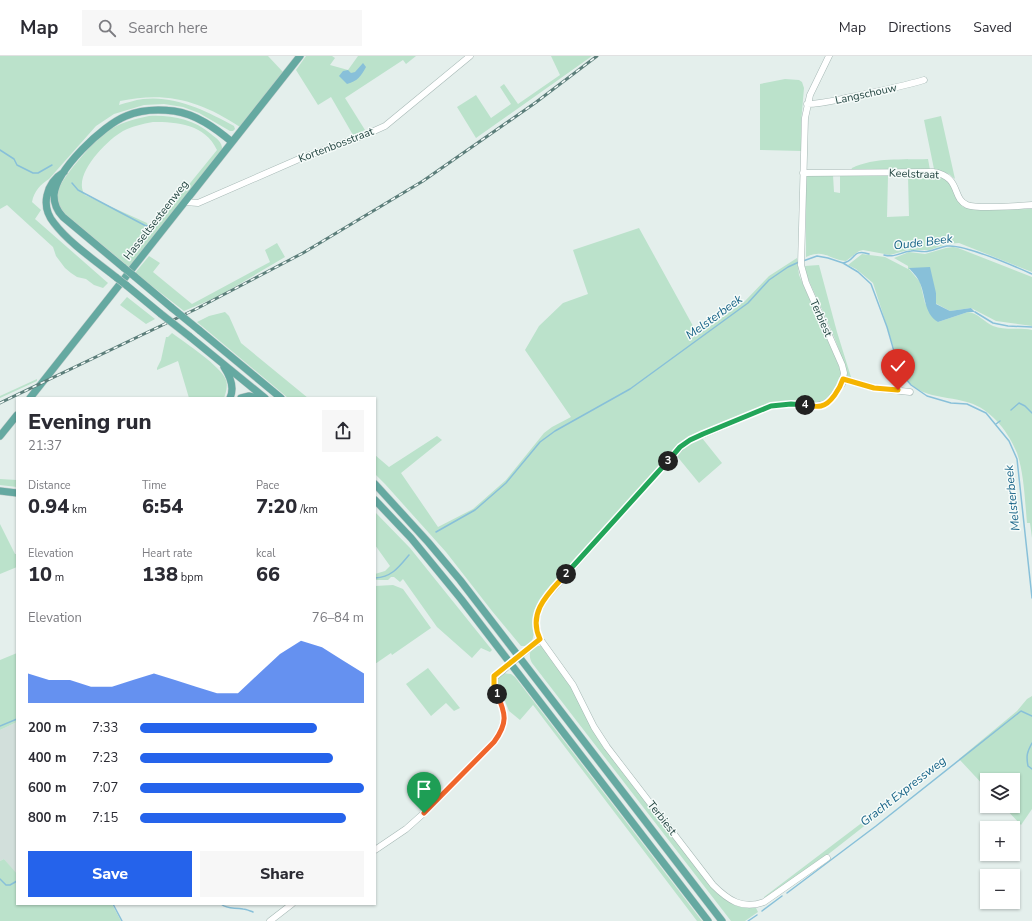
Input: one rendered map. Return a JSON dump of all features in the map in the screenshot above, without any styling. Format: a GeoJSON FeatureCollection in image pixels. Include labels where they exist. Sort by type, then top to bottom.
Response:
{"type":"FeatureCollection","features":[{"type":"Feature","properties":{"kind":"main road","name":"Hasseltsesteenweg"},"geometry":{"type":"LineString","coordinates":[[31,397],[300,56]]}},
{"type":"Feature","properties":{"kind":"main road"},"geometry":{"type":"LineString","coordinates":[[232,142],[204,121],[175,111],[164,110],[141,112],[126,116],[112,123],[97,134],[86,145],[64,172],[54,194],[57,210],[62,217],[280,397]]}},
{"type":"Feature","properties":{"kind":"main road"},"geometry":{"type":"LineString","coordinates":[[64,172],[56,177],[50,184],[47,193],[47,204],[53,222],[79,247],[264,397]]}},
{"type":"Feature","properties":{"kind":"main road"},"geometry":{"type":"LineString","coordinates":[[221,363],[228,372],[232,382],[230,397]]}},
{"type":"Feature","properties":{"kind":"main road"},"geometry":{"type":"LineString","coordinates":[[0,436],[16,415]]}},
{"type":"Feature","properties":{"kind":"main road"},"geometry":{"type":"LineString","coordinates":[[376,485],[460,580],[722,921]]}},
{"type":"Feature","properties":{"kind":"main road"},"geometry":{"type":"LineString","coordinates":[[0,491],[16,493]]}},
{"type":"Feature","properties":{"kind":"main road"},"geometry":{"type":"LineString","coordinates":[[376,501],[416,544],[461,599],[708,921]]}},
{"type":"Feature","properties":{"kind":"street","name":"Kortenbosstraat"},"geometry":{"type":"LineString","coordinates":[[185,202],[198,203],[299,159],[365,135],[385,126],[470,56]]}},
{"type":"Feature","properties":{"kind":"street"},"geometry":{"type":"LineString","coordinates":[[803,173],[807,104],[829,56]]}},
{"type":"Feature","properties":{"kind":"street","name":"Langschouw"},"geometry":{"type":"LineString","coordinates":[[807,104],[817,104],[897,88],[924,80]]}},
{"type":"Feature","properties":{"kind":"street","name":"Keelstraat"},"geometry":{"type":"LineString","coordinates":[[803,173],[934,172],[950,179],[961,200],[967,205],[1032,205]]}},
{"type":"Feature","properties":{"kind":"street","name":"Terbiest"},"geometry":{"type":"LineString","coordinates":[[803,173],[802,265],[806,283],[842,365],[843,379],[839,388],[825,404],[815,406],[791,404],[771,406],[703,434],[680,447],[541,604],[536,619],[540,639],[573,685],[606,747],[713,885],[724,896],[736,903],[757,905],[764,902],[827,858]]}},
{"type":"Feature","properties":{"kind":"street"},"geometry":{"type":"LineString","coordinates":[[843,379],[874,388],[910,392]]}},
{"type":"Feature","properties":{"kind":"street"},"geometry":{"type":"LineString","coordinates":[[376,849],[406,829],[424,813],[494,742],[505,721],[502,706],[494,685],[494,676],[540,639]]}},
{"type":"Feature","properties":{"kind":"street"},"geometry":{"type":"LineString","coordinates":[[270,921],[291,905]]}},
{"type":"Feature","properties":{"kind":"shaded area"},"geometry":{"type":"Polygon","coordinates":[[[16,722],[16,874],[4,859],[0,861],[0,730],[16,722]]]}},
{"type":"Feature","properties":{"kind":"green space"},"geometry":{"type":"Polygon","coordinates":[[[0,56],[268,56],[283,72],[240,127],[226,118],[183,100],[153,97],[120,101],[119,105],[143,99],[167,99],[202,110],[234,126],[235,129],[230,131],[199,113],[183,107],[164,104],[144,105],[114,114],[96,126],[49,179],[38,188],[34,194],[32,202],[41,210],[35,219],[108,283],[103,288],[71,273],[56,256],[53,247],[7,205],[0,209],[0,56]]]}},
{"type":"Feature","properties":{"kind":"green space"},"geometry":{"type":"Polygon","coordinates":[[[306,56],[332,56],[335,58],[330,65],[348,70],[358,56],[416,56],[406,64],[403,60],[345,98],[365,130],[353,135],[331,97],[318,105],[296,70],[306,56]]]}},
{"type":"Feature","properties":{"kind":"green space"},"geometry":{"type":"Polygon","coordinates":[[[551,56],[592,56],[476,138],[457,107],[476,95],[491,118],[511,104],[500,87],[504,84],[518,104],[560,75],[551,56]]]}},
{"type":"Feature","properties":{"kind":"green space"},"geometry":{"type":"Polygon","coordinates":[[[785,79],[799,80],[802,82],[804,88],[801,123],[801,151],[760,150],[760,84],[785,79]]]}},
{"type":"Feature","properties":{"kind":"green space"},"geometry":{"type":"Polygon","coordinates":[[[149,116],[166,116],[190,121],[217,139],[222,145],[222,151],[129,267],[65,214],[58,203],[57,195],[63,181],[70,171],[101,136],[116,126],[149,116]],[[153,122],[138,125],[123,131],[108,142],[93,159],[87,169],[83,178],[82,187],[85,195],[147,223],[149,229],[148,235],[217,150],[212,141],[198,130],[190,126],[153,122]]]}},
{"type":"Feature","properties":{"kind":"green space"},"geometry":{"type":"Polygon","coordinates":[[[941,116],[955,179],[949,174],[934,169],[924,120],[941,116]]]}},
{"type":"Feature","properties":{"kind":"green space"},"geometry":{"type":"Polygon","coordinates":[[[899,159],[928,159],[930,170],[851,170],[852,168],[861,164],[870,162],[899,159]]]}},
{"type":"Feature","properties":{"kind":"green space"},"geometry":{"type":"Polygon","coordinates":[[[833,175],[834,192],[840,193],[840,176],[888,176],[887,217],[909,216],[908,176],[942,177],[949,182],[963,207],[983,210],[1032,209],[1032,272],[959,243],[946,244],[930,250],[908,250],[890,255],[863,250],[859,251],[846,261],[823,254],[806,257],[806,176],[833,175]]]}},
{"type":"Feature","properties":{"kind":"green space"},"geometry":{"type":"Polygon","coordinates":[[[639,228],[698,335],[745,301],[769,276],[797,258],[799,275],[839,366],[842,377],[841,382],[828,399],[823,402],[784,401],[769,404],[685,440],[540,600],[534,615],[534,635],[532,640],[526,646],[521,646],[446,552],[376,475],[376,456],[389,467],[437,436],[442,440],[401,473],[438,527],[473,509],[506,480],[544,433],[571,417],[525,350],[539,326],[563,303],[588,294],[573,250],[639,228]]]}},
{"type":"Feature","properties":{"kind":"green space"},"geometry":{"type":"Polygon","coordinates":[[[277,243],[285,257],[219,296],[184,311],[135,273],[149,256],[160,263],[153,272],[192,304],[270,262],[265,250],[277,243]]]}},
{"type":"Feature","properties":{"kind":"green space"},"geometry":{"type":"Polygon","coordinates":[[[953,247],[1032,277],[1032,326],[996,321],[971,308],[950,311],[935,303],[936,293],[917,268],[909,269],[920,282],[925,303],[938,322],[968,312],[975,314],[993,326],[1008,329],[1032,330],[1032,538],[1030,523],[1027,523],[1021,469],[1017,453],[1010,438],[994,418],[973,404],[923,392],[914,387],[907,380],[901,370],[873,283],[856,269],[848,265],[862,254],[885,257],[908,269],[908,266],[894,258],[909,252],[925,254],[953,247]]]}},
{"type":"Feature","properties":{"kind":"green space"},"geometry":{"type":"Polygon","coordinates":[[[819,265],[851,377],[850,378],[847,377],[834,337],[806,274],[805,266],[819,265]]]}},
{"type":"Feature","properties":{"kind":"green space"},"geometry":{"type":"Polygon","coordinates":[[[127,297],[155,319],[146,324],[120,305],[127,297]]]}},
{"type":"Feature","properties":{"kind":"green space"},"geometry":{"type":"Polygon","coordinates":[[[225,312],[229,316],[241,343],[307,397],[287,397],[197,322],[209,316],[225,312]]]}},
{"type":"Feature","properties":{"kind":"green space"},"geometry":{"type":"Polygon","coordinates":[[[172,333],[210,362],[223,374],[227,384],[224,397],[189,397],[178,361],[157,370],[161,360],[166,337],[172,333]]]}},
{"type":"Feature","properties":{"kind":"green space"},"geometry":{"type":"Polygon","coordinates":[[[37,379],[37,381],[0,398],[0,396],[37,379]]]}},
{"type":"Feature","properties":{"kind":"green space"},"geometry":{"type":"Polygon","coordinates":[[[702,438],[722,463],[699,483],[676,455],[684,447],[702,438]]]}},
{"type":"Feature","properties":{"kind":"green space"},"geometry":{"type":"Polygon","coordinates":[[[0,479],[16,480],[16,487],[0,485],[0,479]]]}},
{"type":"Feature","properties":{"kind":"green space"},"geometry":{"type":"Polygon","coordinates":[[[376,513],[410,548],[492,650],[490,652],[481,648],[472,658],[437,627],[403,579],[400,582],[394,577],[391,577],[388,580],[376,580],[376,574],[385,571],[390,566],[376,546],[376,513]]]}},
{"type":"Feature","properties":{"kind":"green space"},"geometry":{"type":"Polygon","coordinates":[[[0,524],[16,554],[16,567],[0,574],[0,524]]]}},
{"type":"Feature","properties":{"kind":"green space"},"geometry":{"type":"Polygon","coordinates":[[[393,585],[403,589],[431,628],[392,655],[391,653],[376,663],[376,586],[393,585]]]}},
{"type":"Feature","properties":{"kind":"green space"},"geometry":{"type":"Polygon","coordinates":[[[538,646],[543,646],[571,683],[592,728],[714,889],[733,904],[743,907],[756,908],[758,912],[745,921],[731,921],[532,663],[530,653],[538,646]]]}},
{"type":"Feature","properties":{"kind":"green space"},"geometry":{"type":"Polygon","coordinates":[[[16,653],[16,722],[0,730],[0,660],[16,653]]]}},
{"type":"Feature","properties":{"kind":"green space"},"geometry":{"type":"Polygon","coordinates":[[[428,668],[460,708],[454,711],[446,703],[431,716],[406,684],[428,668]]]}},
{"type":"Feature","properties":{"kind":"green space"},"geometry":{"type":"Polygon","coordinates":[[[503,673],[511,674],[515,677],[702,921],[697,921],[533,705],[520,720],[509,711],[497,681],[503,673]]]}},
{"type":"Feature","properties":{"kind":"green space"},"geometry":{"type":"Polygon","coordinates":[[[1032,696],[1032,809],[1021,825],[1020,821],[1017,821],[1010,813],[1020,813],[1020,773],[980,773],[980,782],[959,759],[1017,711],[1027,699],[1032,696]]]}},
{"type":"Feature","properties":{"kind":"green space"},"geometry":{"type":"Polygon","coordinates":[[[884,806],[886,809],[812,867],[765,899],[764,897],[884,806]]]}},
{"type":"Feature","properties":{"kind":"green space"},"geometry":{"type":"Polygon","coordinates":[[[4,859],[16,873],[16,905],[113,905],[121,921],[0,921],[0,861],[4,859]]]}},
{"type":"Feature","properties":{"kind":"water"},"geometry":{"type":"Polygon","coordinates":[[[363,63],[366,67],[357,80],[347,84],[339,76],[343,71],[348,70],[351,73],[355,72],[363,63]]]}},
{"type":"Feature","properties":{"kind":"water"},"geometry":{"type":"Polygon","coordinates":[[[930,267],[936,293],[936,304],[950,311],[971,308],[975,312],[968,312],[938,322],[933,318],[927,308],[918,279],[909,268],[930,267]]]}},
{"type":"Feature","properties":{"kind":"waterway"},"geometry":{"type":"LineString","coordinates":[[0,150],[14,159],[17,165],[33,173],[38,173],[52,165]]}},
{"type":"Feature","properties":{"kind":"waterway"},"geometry":{"type":"LineString","coordinates":[[72,183],[78,190],[146,226],[158,224]]}},
{"type":"Feature","properties":{"kind":"waterway","name":"Oude Beek"},"geometry":{"type":"LineString","coordinates":[[884,255],[892,256],[913,251],[927,252],[944,246],[955,246],[990,256],[1032,274]]}},
{"type":"Feature","properties":{"kind":"waterway","name":"Oude Beek"},"geometry":{"type":"LineString","coordinates":[[843,263],[847,262],[857,254],[869,254]]}},
{"type":"Feature","properties":{"kind":"waterway","name":"Melsterbeek"},"geometry":{"type":"LineString","coordinates":[[803,261],[817,256],[828,258],[843,263],[858,272],[871,284],[887,327],[900,372],[911,385],[927,396],[951,403],[967,404],[986,413],[1009,441],[1017,459],[1032,598]]}},
{"type":"Feature","properties":{"kind":"waterway","name":"Melsterbeek"},"geometry":{"type":"LineString","coordinates":[[436,532],[475,510],[506,483],[540,442],[555,431],[630,389],[748,303],[769,280],[788,267],[799,262]]}},
{"type":"Feature","properties":{"kind":"waterway"},"geometry":{"type":"LineString","coordinates":[[975,312],[993,323],[1008,326],[1032,327]]}},
{"type":"Feature","properties":{"kind":"waterway"},"geometry":{"type":"LineString","coordinates":[[1011,410],[1019,403],[1025,406],[1032,413]]}},
{"type":"Feature","properties":{"kind":"waterway","name":"Melsterbeek"},"geometry":{"type":"LineString","coordinates":[[996,424],[1000,421]]}},
{"type":"Feature","properties":{"kind":"waterway","name":"Melsterbeek"},"geometry":{"type":"LineString","coordinates":[[376,578],[386,576],[395,571],[409,555]]}},
{"type":"Feature","properties":{"kind":"waterway","name":"Gracht Expressweg"},"geometry":{"type":"LineString","coordinates":[[787,893],[876,826],[1021,711],[1032,716]]}},
{"type":"Feature","properties":{"kind":"waterway","name":"Melsterbeek"},"geometry":{"type":"LineString","coordinates":[[0,726],[16,719]]}},
{"type":"Feature","properties":{"kind":"waterway"},"geometry":{"type":"LineString","coordinates":[[1032,743],[1027,757],[1028,766],[1032,769]]}},
{"type":"Feature","properties":{"kind":"waterway"},"geometry":{"type":"LineString","coordinates":[[0,879],[6,885],[10,885],[16,882]]}},
{"type":"Feature","properties":{"kind":"waterway","name":"Gracht Expressweg"},"geometry":{"type":"LineString","coordinates":[[762,911],[782,896]]}},
{"type":"Feature","properties":{"kind":"waterway"},"geometry":{"type":"LineString","coordinates":[[114,905],[122,921]]}},
{"type":"Feature","properties":{"kind":"waterway"},"geometry":{"type":"LineString","coordinates":[[222,905],[229,908],[244,909],[253,912]]}},
{"type":"Feature","properties":{"kind":"waterway","name":"Gracht Expressweg"},"geometry":{"type":"LineString","coordinates":[[748,921],[757,915]]}},
{"type":"Feature","properties":{"kind":"railway"},"geometry":{"type":"LineString","coordinates":[[0,403],[196,309],[303,253],[423,181],[535,103],[597,56]]}},
{"type":"Feature","properties":{"kind":"route"},"geometry":{"type":"LineString","coordinates":[[424,813],[494,742],[499,734],[505,721],[502,706],[494,685],[494,676],[540,639],[537,634],[536,619],[537,612],[541,604],[548,594],[680,447],[703,434],[771,406],[791,404],[821,406],[830,400],[842,384],[843,379],[867,387],[898,390]]}}]}
